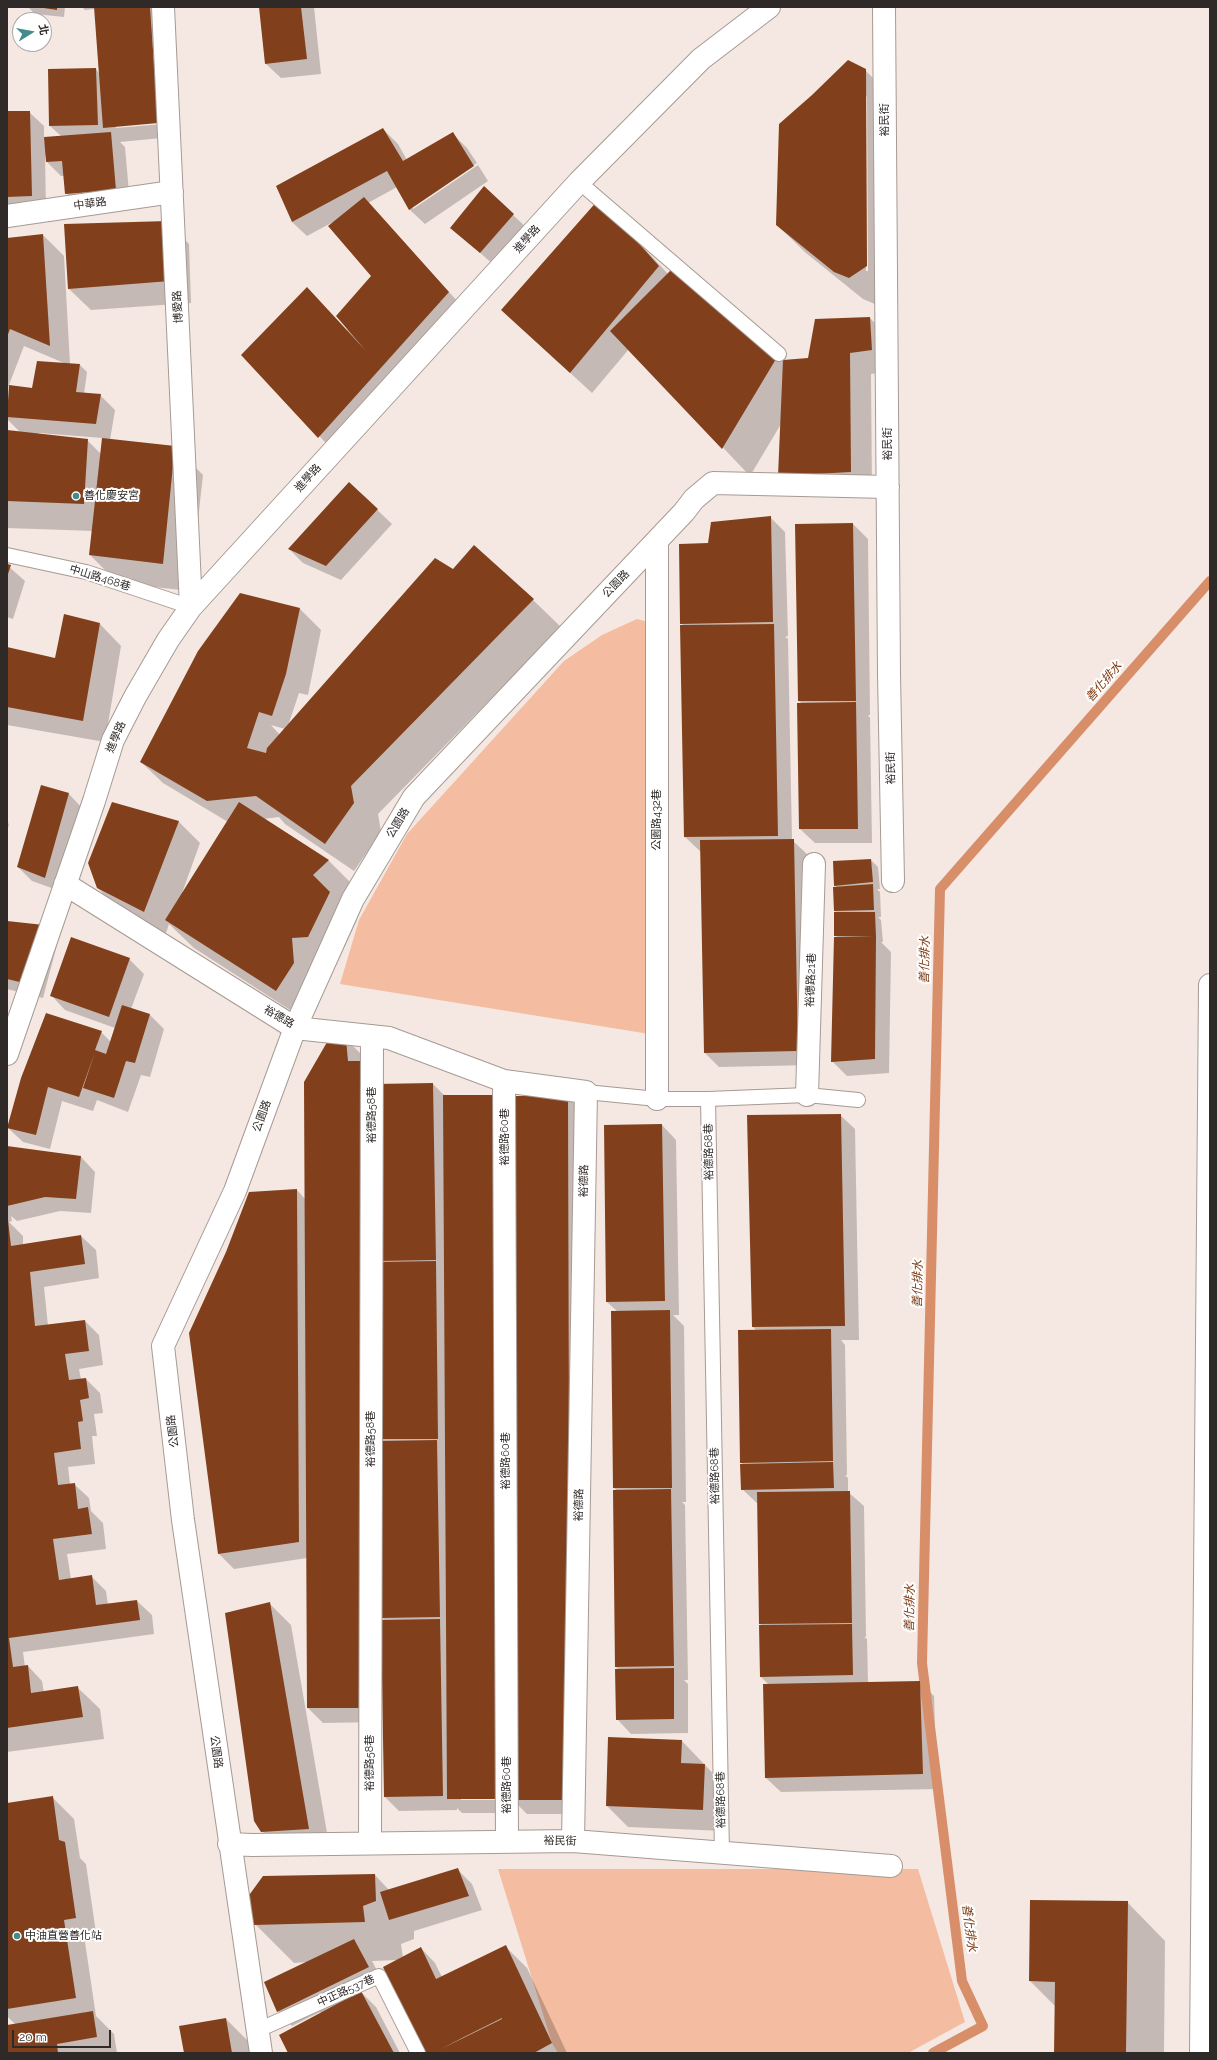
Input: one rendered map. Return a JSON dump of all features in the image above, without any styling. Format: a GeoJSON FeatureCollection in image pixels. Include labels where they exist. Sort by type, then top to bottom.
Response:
{"type":"FeatureCollection","features":[{"type":"Feature","properties":{"kind":"street","name":"博愛路"},"geometry":{"type":"LineString","coordinates":[[163,7],[191,607]]}},
{"type":"Feature","properties":{"kind":"street","name":"進學路"},"geometry":{"type":"LineString","coordinates":[[7,1054],[94,801],[113,740],[135,697],[168,640],[191,607],[579,182],[701,59],[769,7]]}},
{"type":"Feature","properties":{"kind":"street","name":"裕民街"},"geometry":{"type":"LineString","coordinates":[[884,7],[889,674],[893,881]]}},
{"type":"Feature","properties":{"kind":"street","name":"中華路"},"geometry":{"type":"LineString","coordinates":[[7,216],[172,192]]}},
{"type":"Feature","properties":{"kind":"street","name":"公園路"},"geometry":{"type":"LineString","coordinates":[[261,2053],[256,2031],[183,1520],[163,1346],[235,1191],[295,1028],[353,899],[414,796],[657,541],[694,499],[712,483],[888,487]]}},
{"type":"Feature","properties":{"kind":"street","name":"公園路432巷"},"geometry":{"type":"LineString","coordinates":[[657,541],[657,1099]]}},
{"type":"Feature","properties":{"kind":"street","name":"裕德路21巷"},"geometry":{"type":"LineString","coordinates":[[808,1095],[814,864]]}},
{"type":"Feature","properties":{"kind":"street","name":"裕德路"},"geometry":{"type":"LineString","coordinates":[[65,884],[295,1028],[390,1038],[504,1081],[586,1092],[573,1841]]}},
{"type":"Feature","properties":{"kind":"street"},"geometry":{"type":"LineString","coordinates":[[1201,2053],[1210,985]]}},
{"type":"Feature","properties":{"kind":"street","name":"裕德路58巷"},"geometry":{"type":"LineString","coordinates":[[370,1842],[372,1036]]}},
{"type":"Feature","properties":{"kind":"street","name":"裕德路60巷"},"geometry":{"type":"LineString","coordinates":[[504,1081],[507,1841]]}},
{"type":"Feature","properties":{"kind":"street","name":"裕民街"},"geometry":{"type":"LineString","coordinates":[[229,1844],[252,1845],[370,1842],[573,1841],[891,1866]]}},
{"type":"Feature","properties":{"kind":"lane"},"geometry":{"type":"LineString","coordinates":[[579,182],[779,354]]}},
{"type":"Feature","properties":{"kind":"lane","name":"中山路468巷"},"geometry":{"type":"LineString","coordinates":[[7,555],[86,572],[191,607]]}},
{"type":"Feature","properties":{"kind":"lane"},"geometry":{"type":"LineString","coordinates":[[586,1092],[657,1099],[708,1099],[808,1095],[858,1100]]}},
{"type":"Feature","properties":{"kind":"lane","name":"裕德路68巷"},"geometry":{"type":"LineString","coordinates":[[708,1099],[722,1852]]}},
{"type":"Feature","properties":{"kind":"lane","name":"中正路537巷"},"geometry":{"type":"LineString","coordinates":[[256,2031],[379,1976],[418,2053]]}},
{"type":"Feature","properties":{"kind":"shaded area"},"geometry":{"type":"Polygon","coordinates":[[[637,619],[648,622],[656,635],[668,1037],[340,984],[359,920],[407,834],[564,661],[602,635],[637,619]]]}},
{"type":"Feature","properties":{"kind":"shaded area"},"geometry":{"type":"Polygon","coordinates":[[[498,1869],[918,1869],[965,2022],[908,2053],[558,2053],[552,2043],[498,1869]]]}},
{"type":"Feature","properties":{"kind":"building"},"geometry":{"type":"Polygon","coordinates":[[[37,7],[57,7],[57,10],[37,7]]]}},
{"type":"Feature","properties":{"kind":"building"},"geometry":{"type":"Polygon","coordinates":[[[94,7],[150,7],[158,123],[103,128],[94,7]]]}},
{"type":"Feature","properties":{"kind":"building"},"geometry":{"type":"Polygon","coordinates":[[[259,7],[301,7],[307,59],[265,64],[259,7]]]}},
{"type":"Feature","properties":{"kind":"building"},"geometry":{"type":"Polygon","coordinates":[[[848,60],[866,69],[867,266],[849,278],[834,272],[776,225],[779,124],[848,60]]]}},
{"type":"Feature","properties":{"kind":"building"},"geometry":{"type":"Polygon","coordinates":[[[96,68],[98,125],[49,126],[48,69],[96,68]]]}},
{"type":"Feature","properties":{"kind":"building"},"geometry":{"type":"Polygon","coordinates":[[[7,111],[30,111],[32,196],[7,197],[7,111]]]}},
{"type":"Feature","properties":{"kind":"building"},"geometry":{"type":"Polygon","coordinates":[[[383,128],[403,161],[453,132],[474,166],[409,210],[387,171],[292,222],[276,186],[383,128]]]}},
{"type":"Feature","properties":{"kind":"building"},"geometry":{"type":"Polygon","coordinates":[[[111,132],[116,190],[65,194],[62,161],[46,162],[44,137],[111,132]]]}},
{"type":"Feature","properties":{"kind":"building"},"geometry":{"type":"Polygon","coordinates":[[[484,186],[514,214],[480,253],[450,228],[484,186]]]}},
{"type":"Feature","properties":{"kind":"building"},"geometry":{"type":"Polygon","coordinates":[[[364,197],[449,292],[318,438],[241,355],[307,287],[366,351],[336,316],[371,276],[328,226],[364,197]]]}},
{"type":"Feature","properties":{"kind":"building"},"geometry":{"type":"Polygon","coordinates":[[[599,199],[659,266],[570,373],[501,310],[599,199]]]}},
{"type":"Feature","properties":{"kind":"building"},"geometry":{"type":"Polygon","coordinates":[[[168,221],[170,281],[68,289],[64,224],[168,221]]]}},
{"type":"Feature","properties":{"kind":"building"},"geometry":{"type":"Polygon","coordinates":[[[43,234],[50,346],[10,329],[7,337],[7,238],[43,234]]]}},
{"type":"Feature","properties":{"kind":"building"},"geometry":{"type":"Polygon","coordinates":[[[675,266],[779,354],[722,449],[610,331],[675,266]]]}},
{"type":"Feature","properties":{"kind":"building"},"geometry":{"type":"Polygon","coordinates":[[[870,317],[872,350],[850,353],[851,472],[778,476],[783,360],[808,358],[815,319],[870,317]]]}},
{"type":"Feature","properties":{"kind":"building"},"geometry":{"type":"Polygon","coordinates":[[[37,361],[80,364],[76,392],[101,394],[96,424],[7,417],[9,385],[32,388],[37,361]]]}},
{"type":"Feature","properties":{"kind":"building"},"geometry":{"type":"Polygon","coordinates":[[[7,430],[88,439],[84,504],[7,501],[7,430]]]}},
{"type":"Feature","properties":{"kind":"building"},"geometry":{"type":"Polygon","coordinates":[[[102,438],[175,446],[163,564],[89,555],[102,438]]]}},
{"type":"Feature","properties":{"kind":"building"},"geometry":{"type":"Polygon","coordinates":[[[349,482],[378,509],[326,566],[288,549],[349,482]]]}},
{"type":"Feature","properties":{"kind":"building"},"geometry":{"type":"Polygon","coordinates":[[[771,516],[773,622],[680,624],[679,544],[708,543],[711,522],[771,516]]]}},
{"type":"Feature","properties":{"kind":"building"},"geometry":{"type":"Polygon","coordinates":[[[853,523],[856,701],[798,701],[795,524],[853,523]]]}},
{"type":"Feature","properties":{"kind":"building"},"geometry":{"type":"Polygon","coordinates":[[[474,545],[534,599],[351,786],[354,803],[325,844],[256,796],[207,801],[140,762],[198,651],[240,593],[300,608],[286,674],[272,716],[259,712],[247,748],[266,753],[267,748],[435,558],[453,569],[474,545]]]}},
{"type":"Feature","properties":{"kind":"building"},"geometry":{"type":"Polygon","coordinates":[[[7,564],[11,565],[7,577],[7,564]]]}},
{"type":"Feature","properties":{"kind":"building"},"geometry":{"type":"Polygon","coordinates":[[[64,614],[100,623],[83,721],[7,707],[7,647],[55,658],[64,614]]]}},
{"type":"Feature","properties":{"kind":"building"},"geometry":{"type":"Polygon","coordinates":[[[774,624],[778,836],[684,837],[680,625],[774,624]]]}},
{"type":"Feature","properties":{"kind":"building"},"geometry":{"type":"Polygon","coordinates":[[[856,702],[858,829],[799,829],[797,703],[856,702]]]}},
{"type":"Feature","properties":{"kind":"building"},"geometry":{"type":"Polygon","coordinates":[[[41,785],[69,793],[45,878],[17,867],[41,785]]]}},
{"type":"Feature","properties":{"kind":"building"},"geometry":{"type":"Polygon","coordinates":[[[112,802],[179,821],[144,912],[97,888],[88,863],[112,802]]]}},
{"type":"Feature","properties":{"kind":"building"},"geometry":{"type":"Polygon","coordinates":[[[239,802],[329,860],[313,875],[330,892],[308,937],[292,938],[294,963],[276,991],[165,920],[239,802]]]}},
{"type":"Feature","properties":{"kind":"building"},"geometry":{"type":"Polygon","coordinates":[[[794,839],[798,1051],[704,1053],[700,840],[794,839]]]}},
{"type":"Feature","properties":{"kind":"building"},"geometry":{"type":"Polygon","coordinates":[[[871,859],[873,882],[834,886],[833,861],[871,859]]]}},
{"type":"Feature","properties":{"kind":"building"},"geometry":{"type":"Polygon","coordinates":[[[873,884],[874,910],[834,911],[833,887],[873,884]]]}},
{"type":"Feature","properties":{"kind":"building"},"geometry":{"type":"Polygon","coordinates":[[[834,912],[875,912],[875,1059],[831,1062],[834,937],[874,936],[834,936],[834,912]]]}},
{"type":"Feature","properties":{"kind":"building"},"geometry":{"type":"Polygon","coordinates":[[[7,921],[44,925],[28,984],[7,979],[7,921]]]}},
{"type":"Feature","properties":{"kind":"building"},"geometry":{"type":"Polygon","coordinates":[[[71,937],[130,958],[109,1017],[50,996],[71,937]]]}},
{"type":"Feature","properties":{"kind":"building"},"geometry":{"type":"Polygon","coordinates":[[[122,1005],[150,1014],[135,1063],[126,1061],[114,1098],[83,1088],[95,1052],[79,1097],[48,1087],[36,1135],[7,1128],[21,1078],[46,1013],[102,1031],[95,1050],[106,1054],[122,1005]]]}},
{"type":"Feature","properties":{"kind":"building"},"geometry":{"type":"Polygon","coordinates":[[[330,1037],[346,1039],[348,1061],[361,1061],[365,1708],[307,1708],[304,1082],[330,1037]]]}},
{"type":"Feature","properties":{"kind":"building"},"geometry":{"type":"Polygon","coordinates":[[[433,1083],[436,1260],[377,1261],[375,1084],[433,1083]]]}},
{"type":"Feature","properties":{"kind":"building"},"geometry":{"type":"Polygon","coordinates":[[[443,1095],[500,1095],[504,1799],[447,1799],[443,1095]]]}},
{"type":"Feature","properties":{"kind":"building"},"geometry":{"type":"Polygon","coordinates":[[[510,1096],[568,1096],[570,1800],[512,1800],[510,1096]]]}},
{"type":"Feature","properties":{"kind":"building"},"geometry":{"type":"Polygon","coordinates":[[[841,1114],[845,1326],[752,1327],[747,1115],[841,1114]]]}},
{"type":"Feature","properties":{"kind":"building"},"geometry":{"type":"Polygon","coordinates":[[[662,1124],[665,1301],[606,1302],[604,1125],[662,1124]]]}},
{"type":"Feature","properties":{"kind":"building"},"geometry":{"type":"Polygon","coordinates":[[[7,1146],[81,1156],[76,1199],[45,1197],[7,1206],[7,1146]]]}},
{"type":"Feature","properties":{"kind":"building"},"geometry":{"type":"Polygon","coordinates":[[[297,1189],[299,1542],[218,1554],[189,1333],[226,1252],[249,1192],[297,1189]]]}},
{"type":"Feature","properties":{"kind":"building"},"geometry":{"type":"Polygon","coordinates":[[[7,1220],[11,1246],[81,1235],[85,1264],[30,1272],[35,1326],[85,1320],[89,1351],[65,1354],[69,1380],[86,1378],[89,1398],[80,1400],[83,1421],[78,1422],[81,1449],[54,1453],[58,1485],[75,1483],[78,1509],[88,1507],[92,1534],[53,1539],[59,1580],[92,1575],[96,1605],[137,1600],[140,1620],[9,1638],[13,1667],[28,1665],[31,1693],[78,1686],[83,1717],[7,1728],[7,1220]]]}},
{"type":"Feature","properties":{"kind":"building"},"geometry":{"type":"Polygon","coordinates":[[[436,1261],[438,1439],[380,1439],[377,1262],[436,1261]]]}},
{"type":"Feature","properties":{"kind":"building"},"geometry":{"type":"Polygon","coordinates":[[[670,1310],[672,1488],[613,1488],[611,1311],[670,1310]]]}},
{"type":"Feature","properties":{"kind":"building"},"geometry":{"type":"Polygon","coordinates":[[[831,1329],[833,1461],[740,1463],[738,1330],[831,1329]]]}},
{"type":"Feature","properties":{"kind":"building"},"geometry":{"type":"Polygon","coordinates":[[[437,1440],[440,1617],[381,1618],[379,1441],[437,1440]]]}},
{"type":"Feature","properties":{"kind":"building"},"geometry":{"type":"Polygon","coordinates":[[[833,1462],[834,1488],[741,1490],[740,1464],[833,1462]]]}},
{"type":"Feature","properties":{"kind":"building"},"geometry":{"type":"Polygon","coordinates":[[[671,1489],[674,1666],[615,1667],[613,1490],[671,1489]]]}},
{"type":"Feature","properties":{"kind":"building"},"geometry":{"type":"Polygon","coordinates":[[[850,1491],[852,1623],[759,1624],[757,1492],[850,1491]]]}},
{"type":"Feature","properties":{"kind":"building"},"geometry":{"type":"Polygon","coordinates":[[[270,1602],[309,1829],[261,1832],[254,1821],[225,1613],[270,1602]]]}},
{"type":"Feature","properties":{"kind":"building"},"geometry":{"type":"Polygon","coordinates":[[[440,1619],[443,1796],[384,1797],[381,1620],[440,1619]]]}},
{"type":"Feature","properties":{"kind":"building"},"geometry":{"type":"Polygon","coordinates":[[[852,1624],[853,1675],[760,1677],[759,1625],[852,1624]]]}},
{"type":"Feature","properties":{"kind":"building"},"geometry":{"type":"Polygon","coordinates":[[[674,1668],[674,1719],[616,1720],[615,1669],[674,1668]]]}},
{"type":"Feature","properties":{"kind":"building"},"geometry":{"type":"Polygon","coordinates":[[[920,1681],[923,1774],[765,1778],[763,1684],[920,1681]]]}},
{"type":"Feature","properties":{"kind":"building"},"geometry":{"type":"Polygon","coordinates":[[[608,1737],[682,1740],[681,1763],[705,1764],[703,1810],[606,1806],[608,1737]]]}},
{"type":"Feature","properties":{"kind":"building"},"geometry":{"type":"Polygon","coordinates":[[[53,1796],[59,1840],[65,1842],[76,1918],[64,1920],[76,1998],[7,2009],[7,1803],[53,1796]]]}},
{"type":"Feature","properties":{"kind":"building"},"geometry":{"type":"Polygon","coordinates":[[[458,1868],[469,1896],[389,1920],[380,1892],[458,1868]]]}},
{"type":"Feature","properties":{"kind":"building"},"geometry":{"type":"Polygon","coordinates":[[[375,1874],[376,1901],[363,1906],[365,1922],[254,1925],[247,1898],[263,1876],[375,1874]]]}},
{"type":"Feature","properties":{"kind":"building"},"geometry":{"type":"Polygon","coordinates":[[[1030,1900],[1128,1901],[1126,2053],[1054,2053],[1055,1982],[1029,1981],[1030,1900]]]}},
{"type":"Feature","properties":{"kind":"building"},"geometry":{"type":"Polygon","coordinates":[[[354,1939],[369,1967],[277,2012],[264,1982],[354,1939]]]}},
{"type":"Feature","properties":{"kind":"building"},"geometry":{"type":"Polygon","coordinates":[[[506,1945],[552,2043],[534,2053],[423,2053],[383,1967],[421,1947],[436,1979],[506,1945]],[[502,2018],[441,2049],[502,2019],[502,2018]]]}},
{"type":"Feature","properties":{"kind":"building"},"geometry":{"type":"Polygon","coordinates":[[[361,1991],[394,2053],[288,2053],[279,2035],[361,1991]]]}},
{"type":"Feature","properties":{"kind":"building"},"geometry":{"type":"Polygon","coordinates":[[[93,2011],[97,2037],[57,2044],[58,2053],[7,2053],[7,2025],[93,2011]]]}},
{"type":"Feature","properties":{"kind":"building"},"geometry":{"type":"Polygon","coordinates":[[[226,2018],[232,2053],[184,2053],[179,2026],[226,2018]]]}},
{"type":"Feature","properties":{"kind":"waterway","name":"善化排水"},"geometry":{"type":"LineString","coordinates":[[933,2053],[983,2026],[962,1981],[922,1663],[940,889],[1210,581]]}},
{"type":"Feature","properties":{"kind":"place","name":"善化慶安宮"},"geometry":{"type":"Point","coordinates":[76,496]}},
{"type":"Feature","properties":{"kind":"place","name":"中油直營善化站"},"geometry":{"type":"Point","coordinates":[17,1936]}}]}
